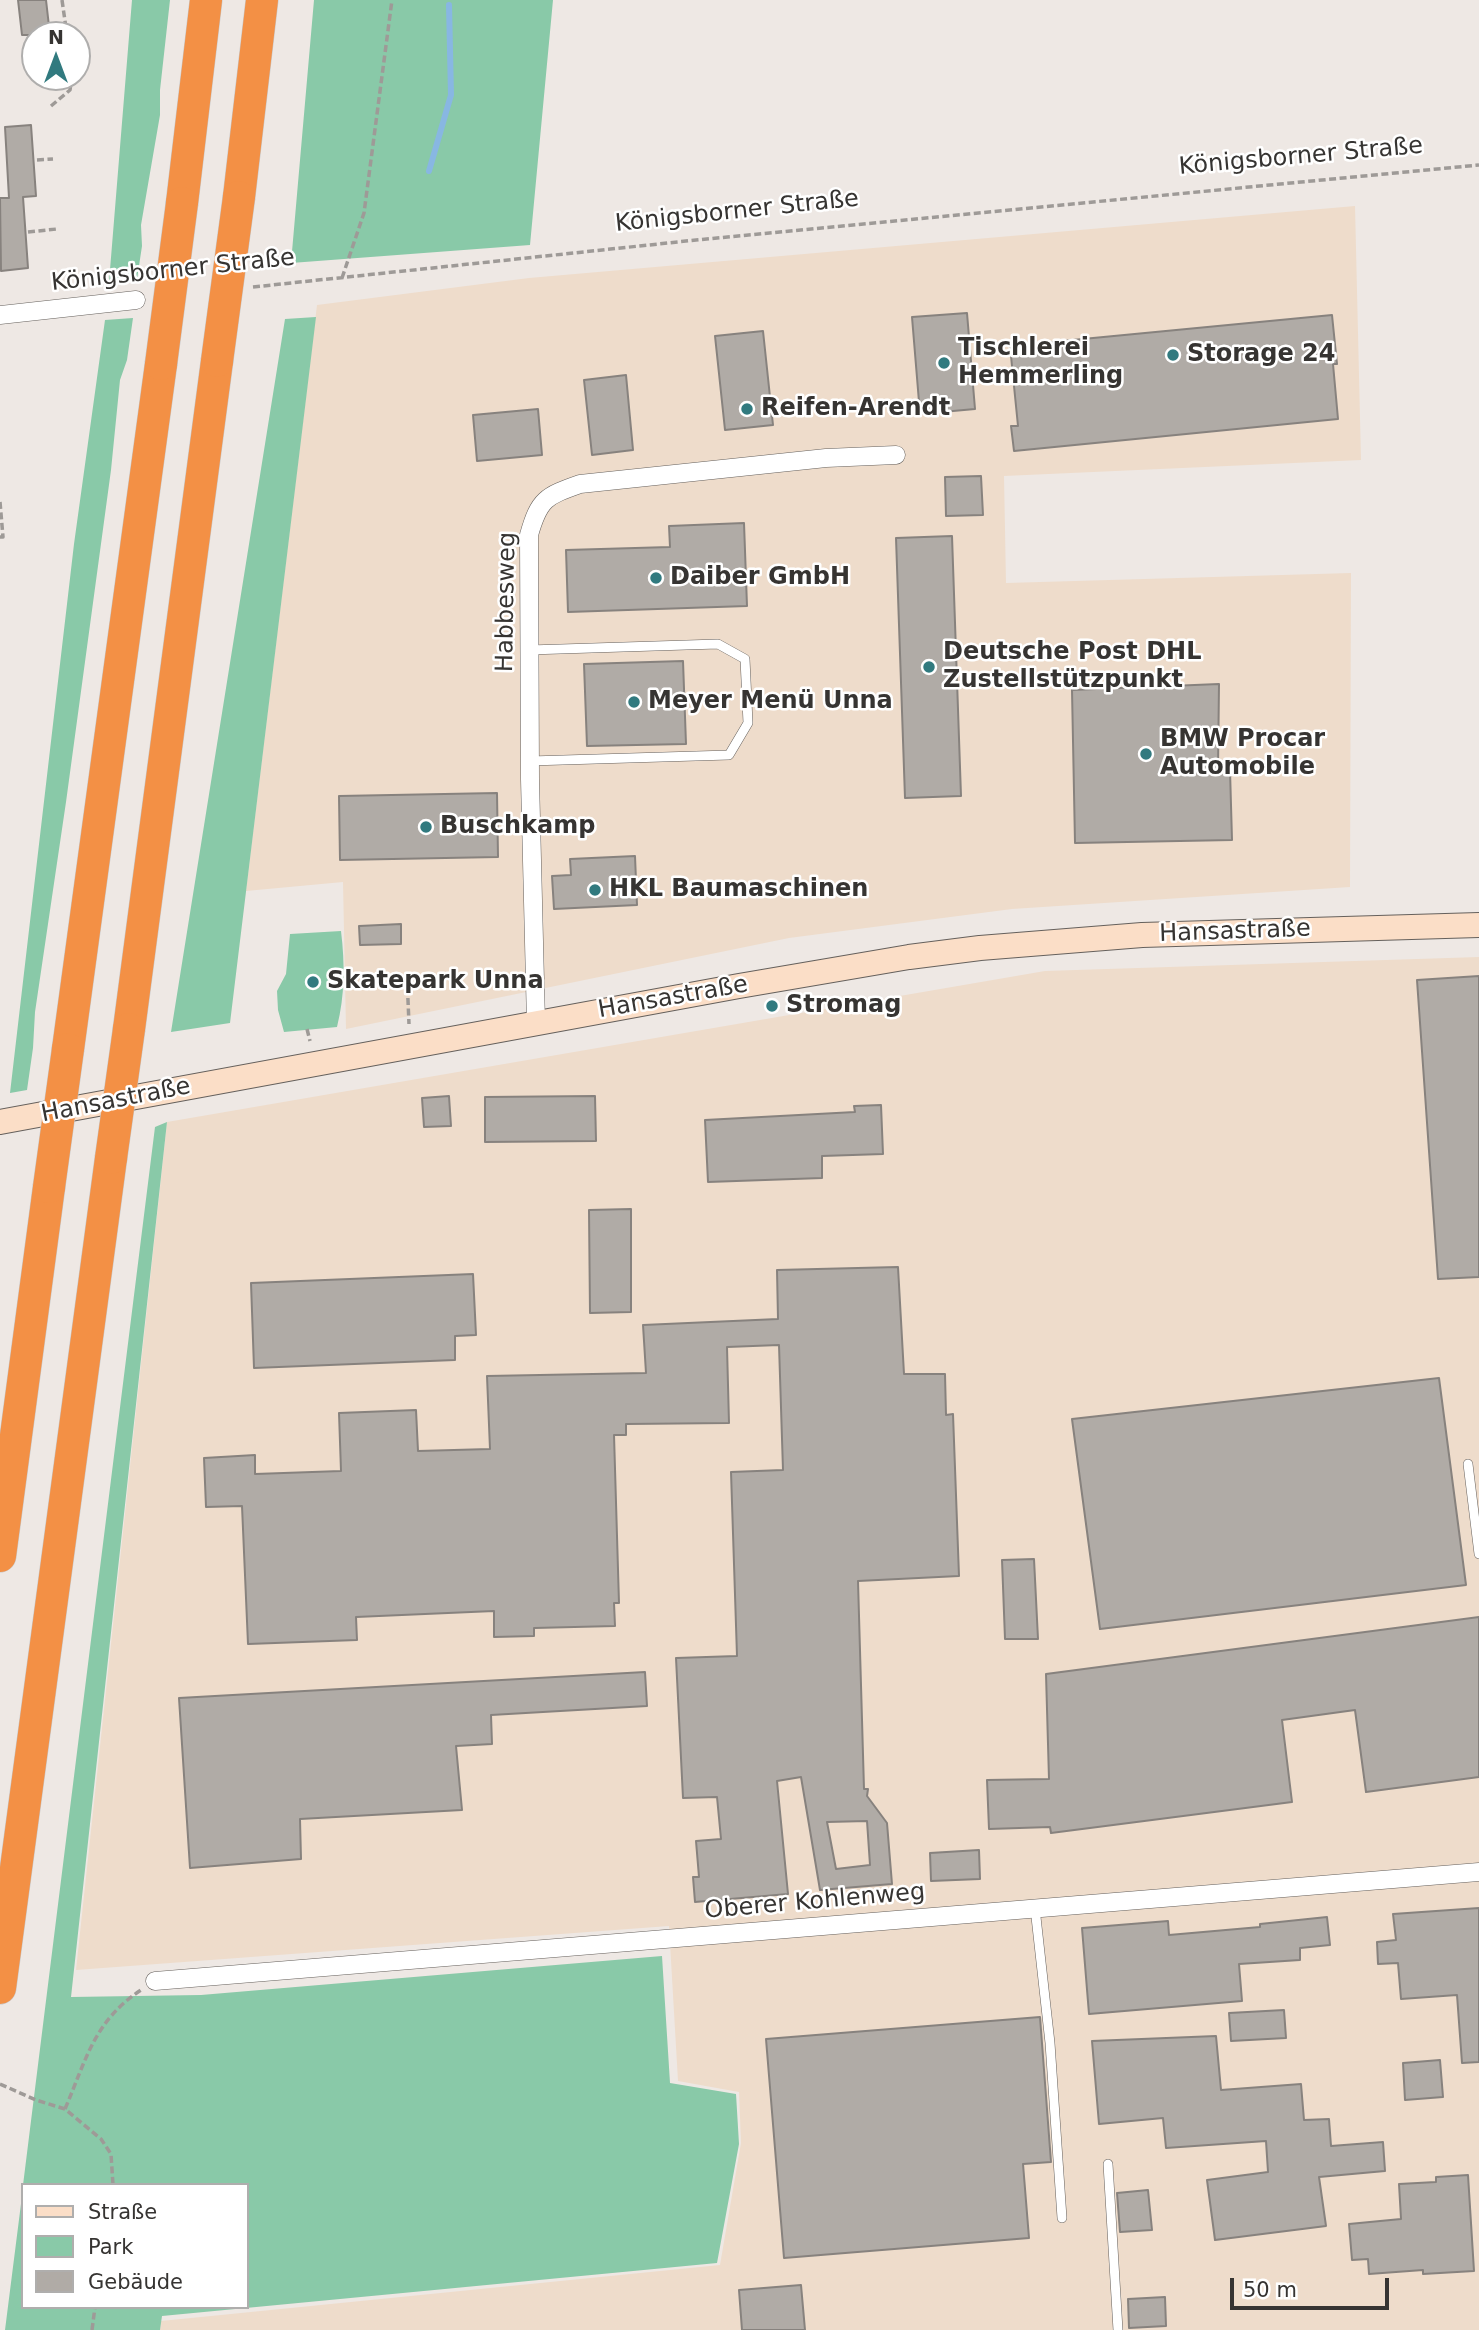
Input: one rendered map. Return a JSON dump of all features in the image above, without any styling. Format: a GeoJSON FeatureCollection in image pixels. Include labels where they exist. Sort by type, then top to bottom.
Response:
{"type":"FeatureCollection","features":[{"type":"Feature","properties":{"kind":"highway"},"geometry":{"type":"LineString","coordinates":[[0,1556],[183,202],[206,0]]}},
{"type":"Feature","properties":{"kind":"highway"},"geometry":{"type":"LineString","coordinates":[[0,1988],[239,197],[262,0]]}},
{"type":"Feature","properties":{"kind":"main road","name":"Hansastraße"},"geometry":{"type":"LineString","coordinates":[[0,1122],[909,957],[980,948],[1142,935],[1479,925]]}},
{"type":"Feature","properties":{"kind":"street","name":"Königsborner Straße"},"geometry":{"type":"LineString","coordinates":[[0,315],[136,300]]}},
{"type":"Feature","properties":{"kind":"street","name":"Habbesweg"},"geometry":{"type":"LineString","coordinates":[[536,1023],[530,761],[529,535],[536,511],[554,494],[580,484],[827,458],[896,455]]}},
{"type":"Feature","properties":{"kind":"street","name":"Oberer Kohlenweg"},"geometry":{"type":"LineString","coordinates":[[155,1981],[1479,1872]]}},
{"type":"Feature","properties":{"kind":"lane"},"geometry":{"type":"LineString","coordinates":[[529,650],[718,644],[745,659],[748,723],[729,755],[530,761]]}},
{"type":"Feature","properties":{"kind":"lane"},"geometry":{"type":"LineString","coordinates":[[1468,1464],[1479,1554]]}},
{"type":"Feature","properties":{"kind":"lane"},"geometry":{"type":"LineString","coordinates":[[1035,1908],[1050,2043],[1062,2218]]}},
{"type":"Feature","properties":{"kind":"lane"},"geometry":{"type":"LineString","coordinates":[[1108,2164],[1118,2330]]}},
{"type":"Feature","properties":{"kind":"path"},"geometry":{"type":"LineString","coordinates":[[62,0],[65,21]]}},
{"type":"Feature","properties":{"kind":"path"},"geometry":{"type":"LineString","coordinates":[[342,278],[364,213],[392,0]]}},
{"type":"Feature","properties":{"kind":"path"},"geometry":{"type":"LineString","coordinates":[[51,106],[69,91]]}},
{"type":"Feature","properties":{"kind":"path"},"geometry":{"type":"LineString","coordinates":[[37,160],[53,159]]}},
{"type":"Feature","properties":{"kind":"path","name":"Königsborner Straße"},"geometry":{"type":"LineString","coordinates":[[246,288],[696,240],[1479,164]]}},
{"type":"Feature","properties":{"kind":"path"},"geometry":{"type":"LineString","coordinates":[[28,232],[57,229]]}},
{"type":"Feature","properties":{"kind":"path"},"geometry":{"type":"LineString","coordinates":[[0,502],[4,537],[0,537]]}},
{"type":"Feature","properties":{"kind":"path"},"geometry":{"type":"LineString","coordinates":[[407,977],[410,1047]]}},
{"type":"Feature","properties":{"kind":"path"},"geometry":{"type":"LineString","coordinates":[[65,2109],[99,2029],[120,2004],[155,1981]]}},
{"type":"Feature","properties":{"kind":"path"},"geometry":{"type":"LineString","coordinates":[[0,2084],[65,2109],[102,2139],[111,2154],[113,2183]]}},
{"type":"Feature","properties":{"kind":"path"},"geometry":{"type":"LineString","coordinates":[[92,2330],[95,2309]]}},
{"type":"Feature","properties":{"kind":"shaded area"},"geometry":{"type":"Polygon","coordinates":[[[1355,206],[1361,460],[1004,476],[1006,583],[1351,573],[1350,887],[1012,909],[789,938],[346,1029],[343,882],[246,891],[317,305],[529,278],[1355,206]]]}},
{"type":"Feature","properties":{"kind":"shaded area"},"geometry":{"type":"Polygon","coordinates":[[[1479,957],[1479,2330],[160,2330],[161,2321],[720,2265],[741,2143],[739,2092],[678,2081],[669,1926],[76,1970],[167,1122],[1045,971],[1479,957]]]}},
{"type":"Feature","properties":{"kind":"green space"},"geometry":{"type":"Polygon","coordinates":[[[132,0],[170,0],[160,90],[160,115],[141,225],[142,246],[137,279],[109,282],[132,0]]]}},
{"type":"Feature","properties":{"kind":"green space"},"geometry":{"type":"Polygon","coordinates":[[[314,0],[553,0],[530,245],[291,263],[314,0]]]}},
{"type":"Feature","properties":{"kind":"green space"},"geometry":{"type":"Polygon","coordinates":[[[316,317],[230,1023],[171,1032],[285,319],[316,317]]]}},
{"type":"Feature","properties":{"kind":"green space"},"geometry":{"type":"Polygon","coordinates":[[[133,318],[127,360],[120,380],[111,470],[35,1012],[27,1090],[10,1093],[74,544],[105,320],[133,318]]]}},
{"type":"Feature","properties":{"kind":"green space","name":"Skatepark Unna"},"geometry":{"type":"Polygon","coordinates":[[[341,931],[344,979],[337,1027],[284,1032],[278,1010],[277,991],[286,974],[290,934],[341,931]]]}},
{"type":"Feature","properties":{"kind":"green space"},"geometry":{"type":"Polygon","coordinates":[[[167,1122],[71,1997],[201,1995],[662,1956],[670,2083],[736,2094],[739,2144],[717,2263],[248,2308],[248,2183],[23,2183],[155,1127],[167,1122]]]}},
{"type":"Feature","properties":{"kind":"green space"},"geometry":{"type":"Polygon","coordinates":[[[21,2204],[21,2309],[235,2309],[162,2316],[160,2330],[5,2330],[21,2204]]]}},
{"type":"Feature","properties":{"kind":"building"},"geometry":{"type":"Polygon","coordinates":[[[18,0],[46,0],[48,21],[21,21],[21,26],[18,0]]]}},
{"type":"Feature","properties":{"kind":"building"},"geometry":{"type":"Polygon","coordinates":[[[31,125],[36,196],[23,197],[28,268],[1,271],[0,198],[9,198],[5,127],[31,125]]]}},
{"type":"Feature","properties":{"kind":"building","name":"Tischlerei Hemmerling"},"geometry":{"type":"Polygon","coordinates":[[[967,313],[975,409],[920,414],[912,317],[967,313]]]}},
{"type":"Feature","properties":{"kind":"building"},"geometry":{"type":"Polygon","coordinates":[[[1332,315],[1337,364],[1333,364],[1338,419],[1014,451],[1011,426],[1018,426],[1010,346],[1332,315]]]}},
{"type":"Feature","properties":{"kind":"building"},"geometry":{"type":"Polygon","coordinates":[[[763,331],[773,425],[725,430],[715,336],[763,331]]]}},
{"type":"Feature","properties":{"kind":"building"},"geometry":{"type":"Polygon","coordinates":[[[626,375],[633,450],[592,455],[584,380],[626,375]]]}},
{"type":"Feature","properties":{"kind":"building"},"geometry":{"type":"Polygon","coordinates":[[[538,409],[542,455],[477,461],[473,415],[538,409]]]}},
{"type":"Feature","properties":{"kind":"building"},"geometry":{"type":"Polygon","coordinates":[[[981,476],[983,515],[946,516],[945,477],[981,476]]]}},
{"type":"Feature","properties":{"kind":"building","name":"Daiber GmbH"},"geometry":{"type":"Polygon","coordinates":[[[744,523],[747,606],[568,612],[566,550],[670,547],[669,526],[744,523]]]}},
{"type":"Feature","properties":{"kind":"building","name":"Deutsche Post DHL Zustellstützpunkt"},"geometry":{"type":"Polygon","coordinates":[[[952,536],[961,796],[905,798],[896,538],[952,536]]]}},
{"type":"Feature","properties":{"kind":"building"},"geometry":{"type":"Polygon","coordinates":[[[683,661],[686,744],[587,746],[584,664],[683,661]]]}},
{"type":"Feature","properties":{"kind":"building","name":"BMW Procar Automobile"},"geometry":{"type":"Polygon","coordinates":[[[1219,684],[1218,770],[1230,770],[1232,840],[1075,843],[1072,690],[1219,684]]]}},
{"type":"Feature","properties":{"kind":"building"},"geometry":{"type":"Polygon","coordinates":[[[497,793],[498,857],[340,860],[339,796],[497,793]]]}},
{"type":"Feature","properties":{"kind":"building","name":"HKL Baumaschinen"},"geometry":{"type":"Polygon","coordinates":[[[635,856],[637,905],[554,909],[552,876],[571,875],[570,859],[635,856]]]}},
{"type":"Feature","properties":{"kind":"building"},"geometry":{"type":"Polygon","coordinates":[[[401,924],[401,944],[360,945],[359,926],[401,924]]]}},
{"type":"Feature","properties":{"kind":"building"},"geometry":{"type":"Polygon","coordinates":[[[1479,976],[1479,1277],[1438,1279],[1417,980],[1479,976]]]}},
{"type":"Feature","properties":{"kind":"building"},"geometry":{"type":"Polygon","coordinates":[[[449,1096],[451,1126],[424,1127],[422,1098],[449,1096]]]}},
{"type":"Feature","properties":{"kind":"building"},"geometry":{"type":"Polygon","coordinates":[[[595,1096],[596,1141],[485,1142],[485,1097],[595,1096]]]}},
{"type":"Feature","properties":{"kind":"building"},"geometry":{"type":"Polygon","coordinates":[[[881,1105],[883,1154],[822,1156],[822,1178],[708,1182],[705,1120],[855,1112],[854,1106],[881,1105]]]}},
{"type":"Feature","properties":{"kind":"building"},"geometry":{"type":"Polygon","coordinates":[[[631,1209],[631,1312],[590,1313],[589,1210],[631,1209]]]}},
{"type":"Feature","properties":{"kind":"building"},"geometry":{"type":"Polygon","coordinates":[[[898,1267],[904,1374],[945,1374],[946,1415],[953,1414],[959,1576],[858,1581],[864,1789],[868,1789],[867,1796],[887,1823],[892,1884],[820,1890],[801,1777],[777,1781],[788,1894],[695,1902],[693,1877],[699,1877],[696,1841],[721,1839],[717,1797],[683,1798],[676,1658],[737,1656],[731,1472],[783,1470],[779,1345],[727,1347],[729,1423],[626,1424],[626,1435],[614,1435],[619,1603],[614,1603],[615,1626],[534,1628],[534,1636],[494,1637],[494,1611],[356,1617],[357,1640],[248,1644],[242,1506],[206,1507],[204,1458],[255,1455],[255,1474],[341,1471],[339,1413],[416,1410],[418,1451],[490,1449],[487,1376],[646,1373],[643,1325],[778,1319],[777,1270],[898,1267]],[[867,1821],[827,1822],[836,1869],[870,1865],[867,1821]]]}},
{"type":"Feature","properties":{"kind":"building"},"geometry":{"type":"Polygon","coordinates":[[[473,1274],[476,1335],[455,1336],[455,1360],[254,1368],[251,1283],[473,1274]]]}},
{"type":"Feature","properties":{"kind":"building"},"geometry":{"type":"Polygon","coordinates":[[[1439,1378],[1466,1585],[1100,1629],[1072,1419],[1439,1378]]]}},
{"type":"Feature","properties":{"kind":"building"},"geometry":{"type":"Polygon","coordinates":[[[1034,1559],[1038,1639],[1005,1639],[1002,1560],[1034,1559]]]}},
{"type":"Feature","properties":{"kind":"building"},"geometry":{"type":"Polygon","coordinates":[[[1479,1617],[1479,1777],[1366,1792],[1355,1710],[1282,1720],[1292,1802],[1051,1833],[1050,1827],[989,1829],[987,1780],[1049,1779],[1046,1674],[1479,1617]]]}},
{"type":"Feature","properties":{"kind":"building"},"geometry":{"type":"Polygon","coordinates":[[[645,1672],[647,1706],[491,1715],[492,1744],[456,1746],[462,1810],[300,1819],[301,1859],[190,1868],[179,1698],[645,1672]]]}},
{"type":"Feature","properties":{"kind":"building"},"geometry":{"type":"Polygon","coordinates":[[[979,1850],[980,1879],[931,1881],[930,1853],[979,1850]]]}},
{"type":"Feature","properties":{"kind":"building"},"geometry":{"type":"Polygon","coordinates":[[[1479,1908],[1479,2062],[1462,2063],[1457,1995],[1401,1999],[1398,1963],[1378,1964],[1377,1942],[1396,1940],[1393,1914],[1479,1908]]]}},
{"type":"Feature","properties":{"kind":"building"},"geometry":{"type":"Polygon","coordinates":[[[1327,1917],[1330,1945],[1300,1948],[1300,1960],[1239,1964],[1242,2001],[1089,2014],[1082,1928],[1168,1921],[1169,1935],[1260,1927],[1260,1924],[1327,1917]]]}},
{"type":"Feature","properties":{"kind":"building"},"geometry":{"type":"Polygon","coordinates":[[[1284,2010],[1286,2038],[1231,2041],[1229,2013],[1284,2010]]]}},
{"type":"Feature","properties":{"kind":"building"},"geometry":{"type":"Polygon","coordinates":[[[1040,2017],[1051,2162],[1023,2164],[1029,2238],[784,2258],[766,2039],[1040,2017]]]}},
{"type":"Feature","properties":{"kind":"building"},"geometry":{"type":"Polygon","coordinates":[[[1216,2036],[1221,2090],[1301,2084],[1304,2120],[1329,2119],[1331,2146],[1383,2142],[1385,2171],[1319,2177],[1326,2226],[1215,2240],[1207,2180],[1268,2172],[1266,2141],[1166,2148],[1163,2118],[1099,2124],[1092,2041],[1216,2036]]]}},
{"type":"Feature","properties":{"kind":"building"},"geometry":{"type":"Polygon","coordinates":[[[1440,2060],[1443,2097],[1405,2100],[1403,2063],[1440,2060]]]}},
{"type":"Feature","properties":{"kind":"building"},"geometry":{"type":"Polygon","coordinates":[[[1468,2175],[1474,2271],[1423,2274],[1423,2270],[1369,2274],[1368,2259],[1352,2260],[1349,2224],[1401,2219],[1399,2184],[1436,2182],[1436,2177],[1468,2175]]]}},
{"type":"Feature","properties":{"kind":"building"},"geometry":{"type":"Polygon","coordinates":[[[1148,2190],[1152,2230],[1120,2232],[1117,2193],[1148,2190]]]}},
{"type":"Feature","properties":{"kind":"building"},"geometry":{"type":"Polygon","coordinates":[[[801,2285],[805,2330],[742,2330],[739,2290],[801,2285]]]}},
{"type":"Feature","properties":{"kind":"building"},"geometry":{"type":"Polygon","coordinates":[[[1165,2297],[1166,2326],[1129,2328],[1128,2299],[1165,2297]]]}},
{"type":"Feature","properties":{"kind":"waterway"},"geometry":{"type":"LineString","coordinates":[[429,171],[451,95],[449,5]]}},
{"type":"Feature","properties":{"kind":"place","name":"Storage 24"},"geometry":{"type":"Point","coordinates":[1173,355]}},
{"type":"Feature","properties":{"kind":"place","name":"Tischlerei Hemmerling"},"geometry":{"type":"Point","coordinates":[944,363]}},
{"type":"Feature","properties":{"kind":"place","name":"Reifen-Arendt"},"geometry":{"type":"Point","coordinates":[747,409]}},
{"type":"Feature","properties":{"kind":"place","name":"Daiber GmbH"},"geometry":{"type":"Point","coordinates":[656,578]}},
{"type":"Feature","properties":{"kind":"place","name":"Deutsche Post DHL Zustellstützpunkt"},"geometry":{"type":"Point","coordinates":[929,667]}},
{"type":"Feature","properties":{"kind":"place","name":"Meyer Menü Unna"},"geometry":{"type":"Point","coordinates":[634,702]}},
{"type":"Feature","properties":{"kind":"place","name":"BMW Procar Automobile"},"geometry":{"type":"Point","coordinates":[1146,754]}},
{"type":"Feature","properties":{"kind":"place","name":"Buschkamp"},"geometry":{"type":"Point","coordinates":[426,827]}},
{"type":"Feature","properties":{"kind":"place","name":"HKL Baumaschinen"},"geometry":{"type":"Point","coordinates":[595,890]}},
{"type":"Feature","properties":{"kind":"place","name":"Skatepark Unna"},"geometry":{"type":"Point","coordinates":[313,982]}},
{"type":"Feature","properties":{"kind":"place","name":"Stromag"},"geometry":{"type":"Point","coordinates":[772,1006]}}]}
